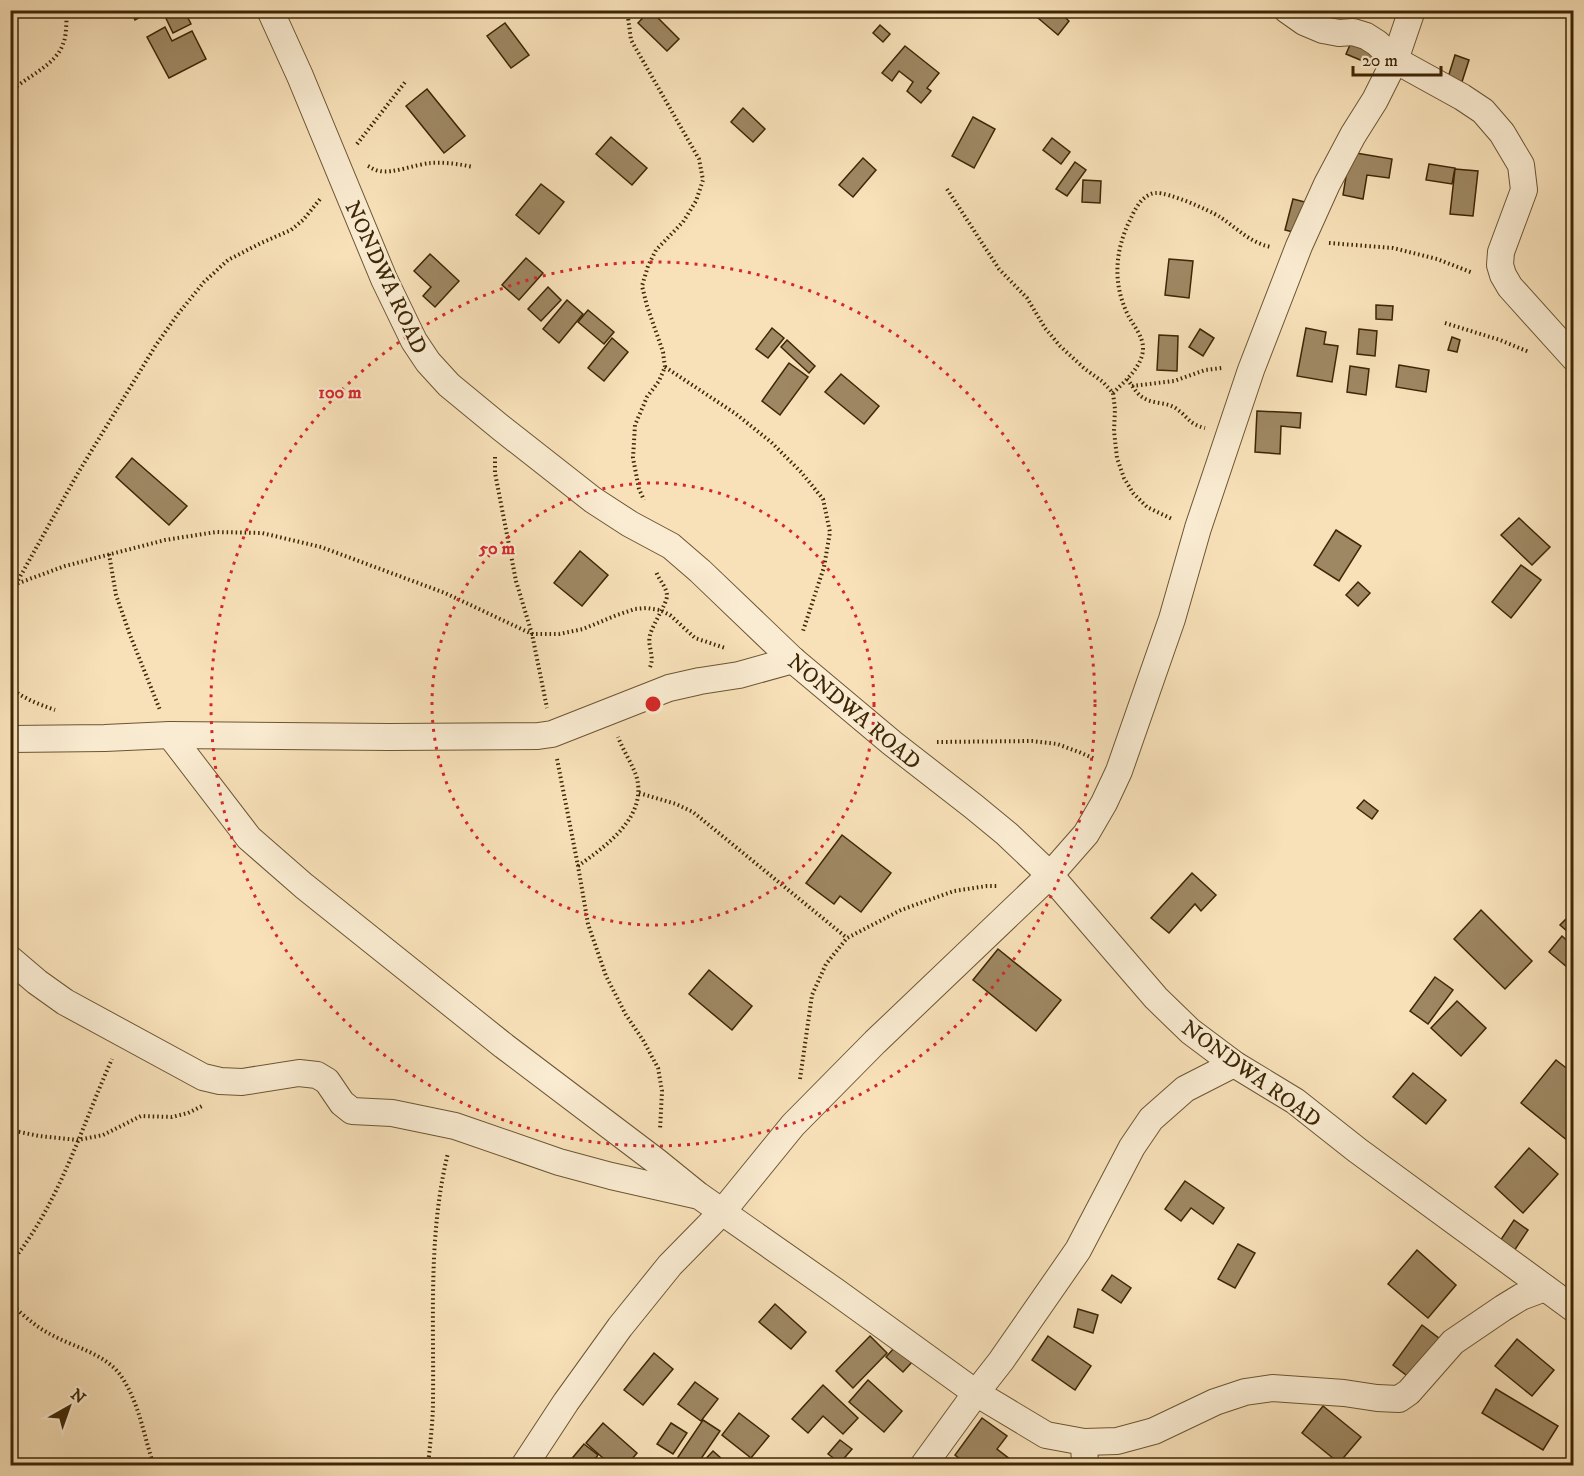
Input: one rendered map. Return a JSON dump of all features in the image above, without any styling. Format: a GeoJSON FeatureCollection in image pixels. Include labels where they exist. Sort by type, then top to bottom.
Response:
{"type":"FeatureCollection","features":[{"type":"Feature","properties":{"kind":"street","name":"NONDWA ROAD"},"geometry":{"type":"LineString","coordinates":[[270,10],[300,76],[384,279],[414,341],[428,362],[449,385],[593,500],[630,524],[671,546],[700,571],[781,664],[892,743],[998,827],[1042,883],[1190,1031],[1233,1064],[1295,1101],[1357,1150],[1574,1309]]}},
{"type":"Feature","properties":{"kind":"street"},"geometry":{"type":"LineString","coordinates":[[1287,10],[1304,22],[1323,30],[1339,33],[1353,32],[1366,36],[1395,60],[1483,111],[1502,134],[1521,165],[1524,190],[1501,252],[1500,265],[1510,287],[1569,370]]}},
{"type":"Feature","properties":{"kind":"street"},"geometry":{"type":"LineString","coordinates":[[524,1466],[566,1402],[620,1327],[670,1265],[723,1211],[793,1125],[1042,883],[1086,834],[1119,771],[1172,619],[1198,528],[1251,370],[1299,246],[1327,184],[1395,60],[1412,10]]}},
{"type":"Feature","properties":{"kind":"street"},"geometry":{"type":"LineString","coordinates":[[10,739],[170,735],[538,736],[552,734],[669,688],[739,675],[781,664]]}},
{"type":"Feature","properties":{"kind":"street"},"geometry":{"type":"LineString","coordinates":[[170,735],[249,838],[304,886],[504,1047],[698,1195],[976,1393],[1046,1436],[1085,1454],[1117,1441],[1154,1431],[1215,1402],[1245,1392],[1272,1388],[1399,1398],[1409,1392],[1453,1342],[1521,1297],[1545,1288]]}},
{"type":"Feature","properties":{"kind":"street"},"geometry":{"type":"LineString","coordinates":[[10,959],[64,1002],[202,1077],[242,1082],[299,1073],[317,1075],[327,1081],[342,1103],[352,1111],[392,1113],[455,1126],[559,1162],[698,1195]]}},
{"type":"Feature","properties":{"kind":"street"},"geometry":{"type":"LineString","coordinates":[[923,1466],[1001,1362],[1078,1250],[1132,1147],[1151,1119],[1185,1089],[1233,1064]]}},
{"type":"Feature","properties":{"kind":"path"},"geometry":{"type":"LineString","coordinates":[[10,93],[56,58],[64,43],[67,10]]}},
{"type":"Feature","properties":{"kind":"path"},"geometry":{"type":"LineString","coordinates":[[627,10],[631,40],[699,159],[703,180],[696,201],[682,222],[656,250],[642,286],[663,352],[665,367],[659,381],[647,397],[635,425],[633,458],[639,489],[649,510]]}},
{"type":"Feature","properties":{"kind":"path"},"geometry":{"type":"LineString","coordinates":[[16,585],[78,473],[156,345],[178,314],[204,282],[228,260],[291,230],[303,220],[382,110],[406,81]]}},
{"type":"Feature","properties":{"kind":"path"},"geometry":{"type":"LineString","coordinates":[[367,166],[388,172],[429,163],[450,163],[473,167]]}},
{"type":"Feature","properties":{"kind":"path"},"geometry":{"type":"LineString","coordinates":[[948,189],[999,269],[1027,298],[1045,328],[1060,346],[1113,393],[1117,458],[1124,478],[1133,493],[1147,507],[1170,519],[1198,528]]}},
{"type":"Feature","properties":{"kind":"path"},"geometry":{"type":"LineString","coordinates":[[1113,393],[1136,368],[1143,346],[1122,302],[1118,287],[1116,269],[1120,246],[1131,218],[1141,201],[1156,193],[1174,197],[1220,217],[1262,246],[1277,249],[1317,243],[1393,248],[1437,259],[1510,287]]}},
{"type":"Feature","properties":{"kind":"path"},"geometry":{"type":"LineString","coordinates":[[1445,323],[1500,340],[1530,353]]}},
{"type":"Feature","properties":{"kind":"path"},"geometry":{"type":"LineString","coordinates":[[10,588],[65,566],[165,540],[216,532],[262,533],[321,547],[445,593],[532,634],[560,634],[583,630],[616,615],[646,608],[660,610],[670,615],[695,638],[781,664],[824,567],[830,532],[823,499],[801,472],[771,442],[736,414],[665,367]]}},
{"type":"Feature","properties":{"kind":"path"},"geometry":{"type":"LineString","coordinates":[[1132,386],[1174,381],[1205,370],[1221,368],[1251,370]]}},
{"type":"Feature","properties":{"kind":"path"},"geometry":{"type":"LineString","coordinates":[[1569,370],[1574,393]]}},
{"type":"Feature","properties":{"kind":"path"},"geometry":{"type":"LineString","coordinates":[[1127,379],[1142,397],[1149,401],[1170,405],[1200,427],[1230,435]]}},
{"type":"Feature","properties":{"kind":"path"},"geometry":{"type":"LineString","coordinates":[[500,427],[495,452],[495,473],[516,581],[532,634],[588,924],[606,976],[657,1068],[662,1091],[656,1161]]}},
{"type":"Feature","properties":{"kind":"path"},"geometry":{"type":"LineString","coordinates":[[109,554],[116,595],[170,735]]}},
{"type":"Feature","properties":{"kind":"path"},"geometry":{"type":"LineString","coordinates":[[646,673],[652,663],[649,638],[660,610]]}},
{"type":"Feature","properties":{"kind":"path"},"geometry":{"type":"LineString","coordinates":[[578,866],[621,832],[632,813],[639,792],[636,776],[620,743],[612,711]]}},
{"type":"Feature","properties":{"kind":"path"},"geometry":{"type":"LineString","coordinates":[[892,743],[1032,741],[1057,744],[1119,771]]}},
{"type":"Feature","properties":{"kind":"path"},"geometry":{"type":"LineString","coordinates":[[639,792],[693,812],[847,938]]}},
{"type":"Feature","properties":{"kind":"path"},"geometry":{"type":"LineString","coordinates":[[793,1125],[812,995],[826,964],[847,938],[901,910],[954,891],[987,886],[1016,887],[1042,883]]}},
{"type":"Feature","properties":{"kind":"path"},"geometry":{"type":"LineString","coordinates":[[10,1264],[41,1218],[78,1140],[123,1034]]}},
{"type":"Feature","properties":{"kind":"path"},"geometry":{"type":"LineString","coordinates":[[10,1130],[78,1140],[103,1135],[141,1116],[172,1117],[204,1106]]}},
{"type":"Feature","properties":{"kind":"path"},"geometry":{"type":"LineString","coordinates":[[428,1466],[433,1404],[433,1271],[437,1206],[455,1126]]}},
{"type":"Feature","properties":{"kind":"path"},"geometry":{"type":"LineString","coordinates":[[10,1303],[47,1333],[103,1358],[123,1378],[138,1410],[154,1466]]}},
{"type":"Feature","properties":{"kind":"building"},"geometry":{"type":"Polygon","coordinates":[[[131,10],[153,10],[135,20],[131,10]]]}},
{"type":"Feature","properties":{"kind":"building"},"geometry":{"type":"Polygon","coordinates":[[[162,10],[184,10],[191,24],[173,33],[162,10]]]}},
{"type":"Feature","properties":{"kind":"building"},"geometry":{"type":"Polygon","coordinates":[[[650,10],[679,39],[667,51],[638,23],[650,10]]]}},
{"type":"Feature","properties":{"kind":"building"},"geometry":{"type":"Polygon","coordinates":[[[1045,10],[1057,10],[1069,21],[1058,35],[1038,18],[1045,10]]]}},
{"type":"Feature","properties":{"kind":"building"},"geometry":{"type":"Polygon","coordinates":[[[505,23],[529,55],[511,68],[487,36],[505,23]]]}},
{"type":"Feature","properties":{"kind":"building"},"geometry":{"type":"Polygon","coordinates":[[[880,25],[890,34],[883,42],[873,33],[880,25]]]}},
{"type":"Feature","properties":{"kind":"building"},"geometry":{"type":"Polygon","coordinates":[[[165,27],[172,41],[192,31],[206,59],[169,78],[147,37],[165,27]]]}},
{"type":"Feature","properties":{"kind":"building"},"geometry":{"type":"Polygon","coordinates":[[[1353,38],[1377,48],[1370,64],[1346,54],[1353,38]]]}},
{"type":"Feature","properties":{"kind":"building"},"geometry":{"type":"Polygon","coordinates":[[[905,46],[939,73],[927,88],[931,91],[921,103],[907,91],[913,82],[899,71],[892,81],[882,73],[905,46]]]}},
{"type":"Feature","properties":{"kind":"building"},"geometry":{"type":"Polygon","coordinates":[[[1455,55],[1469,60],[1460,88],[1446,84],[1455,55]]]}},
{"type":"Feature","properties":{"kind":"building"},"geometry":{"type":"Polygon","coordinates":[[[427,89],[465,136],[444,153],[406,106],[427,89]]]}},
{"type":"Feature","properties":{"kind":"building"},"geometry":{"type":"Polygon","coordinates":[[[743,108],[765,129],[753,142],[731,122],[743,108]]]}},
{"type":"Feature","properties":{"kind":"building"},"geometry":{"type":"Polygon","coordinates":[[[973,117],[995,129],[974,168],[952,156],[973,117]]]}},
{"type":"Feature","properties":{"kind":"building"},"geometry":{"type":"Polygon","coordinates":[[[611,137],[647,168],[632,185],[596,154],[611,137]]]}},
{"type":"Feature","properties":{"kind":"building"},"geometry":{"type":"Polygon","coordinates":[[[1052,138],[1070,152],[1061,164],[1043,150],[1052,138]]]}},
{"type":"Feature","properties":{"kind":"building"},"geometry":{"type":"Polygon","coordinates":[[[1350,152],[1392,159],[1389,178],[1367,175],[1363,199],[1343,195],[1350,152]]]}},
{"type":"Feature","properties":{"kind":"building"},"geometry":{"type":"Polygon","coordinates":[[[863,158],[876,170],[853,197],[839,185],[863,158]]]}},
{"type":"Feature","properties":{"kind":"building"},"geometry":{"type":"Polygon","coordinates":[[[1075,162],[1086,170],[1067,196],[1056,189],[1075,162]]]}},
{"type":"Feature","properties":{"kind":"building"},"geometry":{"type":"Polygon","coordinates":[[[1429,164],[1455,168],[1452,184],[1426,180],[1429,164]]]}},
{"type":"Feature","properties":{"kind":"building"},"geometry":{"type":"Polygon","coordinates":[[[1455,169],[1478,171],[1473,216],[1450,214],[1455,169]]]}},
{"type":"Feature","properties":{"kind":"building"},"geometry":{"type":"Polygon","coordinates":[[[1083,180],[1101,181],[1100,203],[1082,202],[1083,180]]]}},
{"type":"Feature","properties":{"kind":"building"},"geometry":{"type":"Polygon","coordinates":[[[541,184],[564,202],[539,234],[516,215],[541,184]]]}},
{"type":"Feature","properties":{"kind":"building"},"geometry":{"type":"Polygon","coordinates":[[[1293,199],[1309,203],[1301,234],[1285,230],[1293,199]]]}},
{"type":"Feature","properties":{"kind":"building"},"geometry":{"type":"Polygon","coordinates":[[[430,254],[459,281],[435,307],[423,296],[431,287],[414,271],[430,254]]]}},
{"type":"Feature","properties":{"kind":"building"},"geometry":{"type":"Polygon","coordinates":[[[526,258],[543,273],[519,300],[502,285],[526,258]]]}},
{"type":"Feature","properties":{"kind":"building"},"geometry":{"type":"Polygon","coordinates":[[[1169,259],[1193,261],[1189,298],[1165,295],[1169,259]]]}},
{"type":"Feature","properties":{"kind":"building"},"geometry":{"type":"Polygon","coordinates":[[[548,287],[561,300],[541,321],[528,309],[548,287]]]}},
{"type":"Feature","properties":{"kind":"building"},"geometry":{"type":"Polygon","coordinates":[[[567,300],[583,314],[559,343],[543,329],[567,300]]]}},
{"type":"Feature","properties":{"kind":"building"},"geometry":{"type":"Polygon","coordinates":[[[1376,305],[1393,306],[1392,320],[1376,319],[1376,305]]]}},
{"type":"Feature","properties":{"kind":"building"},"geometry":{"type":"Polygon","coordinates":[[[588,310],[614,332],[604,344],[578,322],[588,310]]]}},
{"type":"Feature","properties":{"kind":"building"},"geometry":{"type":"Polygon","coordinates":[[[772,328],[784,338],[768,358],[756,349],[772,328]]]}},
{"type":"Feature","properties":{"kind":"building"},"geometry":{"type":"Polygon","coordinates":[[[1306,328],[1326,332],[1324,344],[1338,346],[1332,382],[1297,376],[1306,328]]]}},
{"type":"Feature","properties":{"kind":"building"},"geometry":{"type":"Polygon","coordinates":[[[1200,329],[1214,338],[1203,356],[1189,347],[1200,329]]]}},
{"type":"Feature","properties":{"kind":"building"},"geometry":{"type":"Polygon","coordinates":[[[1359,329],[1377,331],[1375,356],[1357,354],[1359,329]]]}},
{"type":"Feature","properties":{"kind":"building"},"geometry":{"type":"Polygon","coordinates":[[[1159,335],[1178,336],[1177,371],[1157,370],[1159,335]]]}},
{"type":"Feature","properties":{"kind":"building"},"geometry":{"type":"Polygon","coordinates":[[[1452,337],[1460,340],[1457,352],[1448,350],[1452,337]]]}},
{"type":"Feature","properties":{"kind":"building"},"geometry":{"type":"Polygon","coordinates":[[[612,338],[628,352],[604,381],[588,368],[612,338]]]}},
{"type":"Feature","properties":{"kind":"building"},"geometry":{"type":"Polygon","coordinates":[[[787,340],[815,366],[809,373],[781,347],[787,340]]]}},
{"type":"Feature","properties":{"kind":"building"},"geometry":{"type":"Polygon","coordinates":[[[789,363],[808,377],[780,415],[762,401],[789,363]]]}},
{"type":"Feature","properties":{"kind":"building"},"geometry":{"type":"Polygon","coordinates":[[[1399,365],[1429,370],[1426,392],[1396,387],[1399,365]]]}},
{"type":"Feature","properties":{"kind":"building"},"geometry":{"type":"Polygon","coordinates":[[[1350,366],[1369,369],[1366,395],[1347,392],[1350,366]]]}},
{"type":"Feature","properties":{"kind":"building"},"geometry":{"type":"Polygon","coordinates":[[[841,374],[879,406],[864,424],[825,392],[841,374]]]}},
{"type":"Feature","properties":{"kind":"building"},"geometry":{"type":"Polygon","coordinates":[[[1257,411],[1301,413],[1300,428],[1281,426],[1280,454],[1255,452],[1257,411]]]}},
{"type":"Feature","properties":{"kind":"building"},"geometry":{"type":"Polygon","coordinates":[[[132,458],[187,506],[169,525],[116,477],[132,458]]]}},
{"type":"Feature","properties":{"kind":"building"},"geometry":{"type":"Polygon","coordinates":[[[1519,518],[1550,547],[1532,565],[1501,535],[1519,518]]]}},
{"type":"Feature","properties":{"kind":"building"},"geometry":{"type":"Polygon","coordinates":[[[1336,530],[1361,546],[1339,581],[1314,565],[1336,530]]]}},
{"type":"Feature","properties":{"kind":"building"},"geometry":{"type":"Polygon","coordinates":[[[580,551],[608,575],[582,606],[554,583],[580,551]]]}},
{"type":"Feature","properties":{"kind":"building"},"geometry":{"type":"Polygon","coordinates":[[[1521,565],[1541,580],[1511,618],[1492,602],[1521,565]]]}},
{"type":"Feature","properties":{"kind":"building"},"geometry":{"type":"Polygon","coordinates":[[[1358,582],[1370,593],[1358,606],[1346,595],[1358,582]]]}},
{"type":"Feature","properties":{"kind":"building"},"geometry":{"type":"Polygon","coordinates":[[[1364,800],[1378,811],[1372,819],[1357,808],[1364,800]]]}},
{"type":"Feature","properties":{"kind":"building"},"geometry":{"type":"Polygon","coordinates":[[[842,835],[891,873],[861,912],[840,896],[834,904],[806,883],[842,835]]]}},
{"type":"Feature","properties":{"kind":"building"},"geometry":{"type":"Polygon","coordinates":[[[1192,873],[1216,895],[1201,911],[1195,904],[1169,933],[1151,918],[1192,873]]]}},
{"type":"Feature","properties":{"kind":"building"},"geometry":{"type":"Polygon","coordinates":[[[1481,910],[1532,961],[1505,989],[1454,939],[1481,910]]]}},
{"type":"Feature","properties":{"kind":"building"},"geometry":{"type":"Polygon","coordinates":[[[1574,911],[1574,937],[1560,925],[1574,911]]]}},
{"type":"Feature","properties":{"kind":"building"},"geometry":{"type":"Polygon","coordinates":[[[1562,936],[1574,947],[1574,973],[1549,952],[1562,936]]]}},
{"type":"Feature","properties":{"kind":"building"},"geometry":{"type":"Polygon","coordinates":[[[998,949],[1061,1000],[1036,1031],[973,980],[998,949]]]}},
{"type":"Feature","properties":{"kind":"building"},"geometry":{"type":"Polygon","coordinates":[[[709,970],[752,1006],[732,1030],[689,994],[709,970]]]}},
{"type":"Feature","properties":{"kind":"building"},"geometry":{"type":"Polygon","coordinates":[[[1435,977],[1453,990],[1428,1024],[1410,1011],[1435,977]]]}},
{"type":"Feature","properties":{"kind":"building"},"geometry":{"type":"Polygon","coordinates":[[[1457,1001],[1486,1028],[1461,1056],[1431,1028],[1457,1001]]]}},
{"type":"Feature","properties":{"kind":"building"},"geometry":{"type":"Polygon","coordinates":[[[1556,1060],[1574,1074],[1574,1134],[1568,1141],[1521,1103],[1556,1060]]]}},
{"type":"Feature","properties":{"kind":"building"},"geometry":{"type":"Polygon","coordinates":[[[1413,1073],[1446,1100],[1426,1124],[1393,1097],[1413,1073]]]}},
{"type":"Feature","properties":{"kind":"building"},"geometry":{"type":"Polygon","coordinates":[[[1529,1148],[1558,1174],[1523,1213],[1495,1187],[1529,1148]]]}},
{"type":"Feature","properties":{"kind":"building"},"geometry":{"type":"Polygon","coordinates":[[[1185,1181],[1224,1208],[1213,1224],[1191,1208],[1181,1221],[1165,1209],[1185,1181]]]}},
{"type":"Feature","properties":{"kind":"building"},"geometry":{"type":"Polygon","coordinates":[[[1514,1220],[1528,1230],[1514,1251],[1500,1241],[1514,1220]]]}},
{"type":"Feature","properties":{"kind":"building"},"geometry":{"type":"Polygon","coordinates":[[[1238,1244],[1255,1253],[1235,1288],[1218,1279],[1238,1244]]]}},
{"type":"Feature","properties":{"kind":"building"},"geometry":{"type":"Polygon","coordinates":[[[1417,1250],[1456,1285],[1428,1318],[1388,1284],[1417,1250]]]}},
{"type":"Feature","properties":{"kind":"building"},"geometry":{"type":"Polygon","coordinates":[[[1112,1275],[1131,1288],[1121,1303],[1102,1290],[1112,1275]]]}},
{"type":"Feature","properties":{"kind":"building"},"geometry":{"type":"Polygon","coordinates":[[[775,1304],[806,1332],[791,1349],[759,1322],[775,1304]]]}},
{"type":"Feature","properties":{"kind":"building"},"geometry":{"type":"Polygon","coordinates":[[[1078,1309],[1098,1315],[1093,1333],[1074,1327],[1078,1309]]]}},
{"type":"Feature","properties":{"kind":"building"},"geometry":{"type":"Polygon","coordinates":[[[1422,1325],[1440,1339],[1410,1378],[1393,1365],[1422,1325]]]}},
{"type":"Feature","properties":{"kind":"building"},"geometry":{"type":"Polygon","coordinates":[[[870,1336],[887,1353],[853,1388],[836,1371],[870,1336]]]}},
{"type":"Feature","properties":{"kind":"building"},"geometry":{"type":"Polygon","coordinates":[[[1048,1336],[1091,1366],[1075,1390],[1032,1360],[1048,1336]]]}},
{"type":"Feature","properties":{"kind":"building"},"geometry":{"type":"Polygon","coordinates":[[[1517,1339],[1554,1370],[1532,1396],[1495,1366],[1517,1339]]]}},
{"type":"Feature","properties":{"kind":"building"},"geometry":{"type":"Polygon","coordinates":[[[895,1347],[912,1362],[903,1372],[886,1357],[895,1347]]]}},
{"type":"Feature","properties":{"kind":"building"},"geometry":{"type":"Polygon","coordinates":[[[654,1353],[673,1369],[643,1405],[624,1390],[654,1353]]]}},
{"type":"Feature","properties":{"kind":"building"},"geometry":{"type":"Polygon","coordinates":[[[868,1380],[902,1411],[884,1432],[849,1402],[868,1380]]]}},
{"type":"Feature","properties":{"kind":"building"},"geometry":{"type":"Polygon","coordinates":[[[695,1382],[718,1399],[701,1421],[678,1404],[695,1382]]]}},
{"type":"Feature","properties":{"kind":"building"},"geometry":{"type":"Polygon","coordinates":[[[823,1385],[858,1418],[843,1434],[823,1416],[808,1433],[792,1419],[823,1385]]]}},
{"type":"Feature","properties":{"kind":"building"},"geometry":{"type":"Polygon","coordinates":[[[1496,1389],[1558,1426],[1543,1450],[1482,1413],[1496,1389]]]}},
{"type":"Feature","properties":{"kind":"building"},"geometry":{"type":"Polygon","coordinates":[[[1323,1406],[1361,1437],[1339,1463],[1302,1433],[1323,1406]]]}},
{"type":"Feature","properties":{"kind":"building"},"geometry":{"type":"Polygon","coordinates":[[[739,1413],[769,1436],[751,1458],[722,1435],[739,1413]]]}},
{"type":"Feature","properties":{"kind":"building"},"geometry":{"type":"Polygon","coordinates":[[[982,1418],[1007,1436],[997,1449],[1019,1466],[969,1466],[955,1455],[982,1418]]]}},
{"type":"Feature","properties":{"kind":"building"},"geometry":{"type":"Polygon","coordinates":[[[703,1420],[720,1431],[696,1466],[678,1466],[674,1463],[703,1420]]]}},
{"type":"Feature","properties":{"kind":"building"},"geometry":{"type":"Polygon","coordinates":[[[603,1423],[637,1453],[626,1466],[612,1466],[586,1443],[603,1423]]]}},
{"type":"Feature","properties":{"kind":"building"},"geometry":{"type":"Polygon","coordinates":[[[671,1423],[687,1433],[673,1454],[657,1444],[671,1423]]]}},
{"type":"Feature","properties":{"kind":"building"},"geometry":{"type":"Polygon","coordinates":[[[840,1440],[852,1449],[840,1463],[828,1454],[840,1440]]]}},
{"type":"Feature","properties":{"kind":"building"},"geometry":{"type":"Polygon","coordinates":[[[584,1444],[598,1455],[590,1466],[574,1466],[569,1462],[584,1444]]]}},
{"type":"Feature","properties":{"kind":"building"},"geometry":{"type":"Polygon","coordinates":[[[713,1451],[724,1461],[721,1466],[699,1466],[713,1451]]]}},
{"type":"Feature","properties":{"kind":"building"},"geometry":{"type":"Polygon","coordinates":[[[636,1459],[643,1466],[630,1466],[636,1459]]]}}]}
